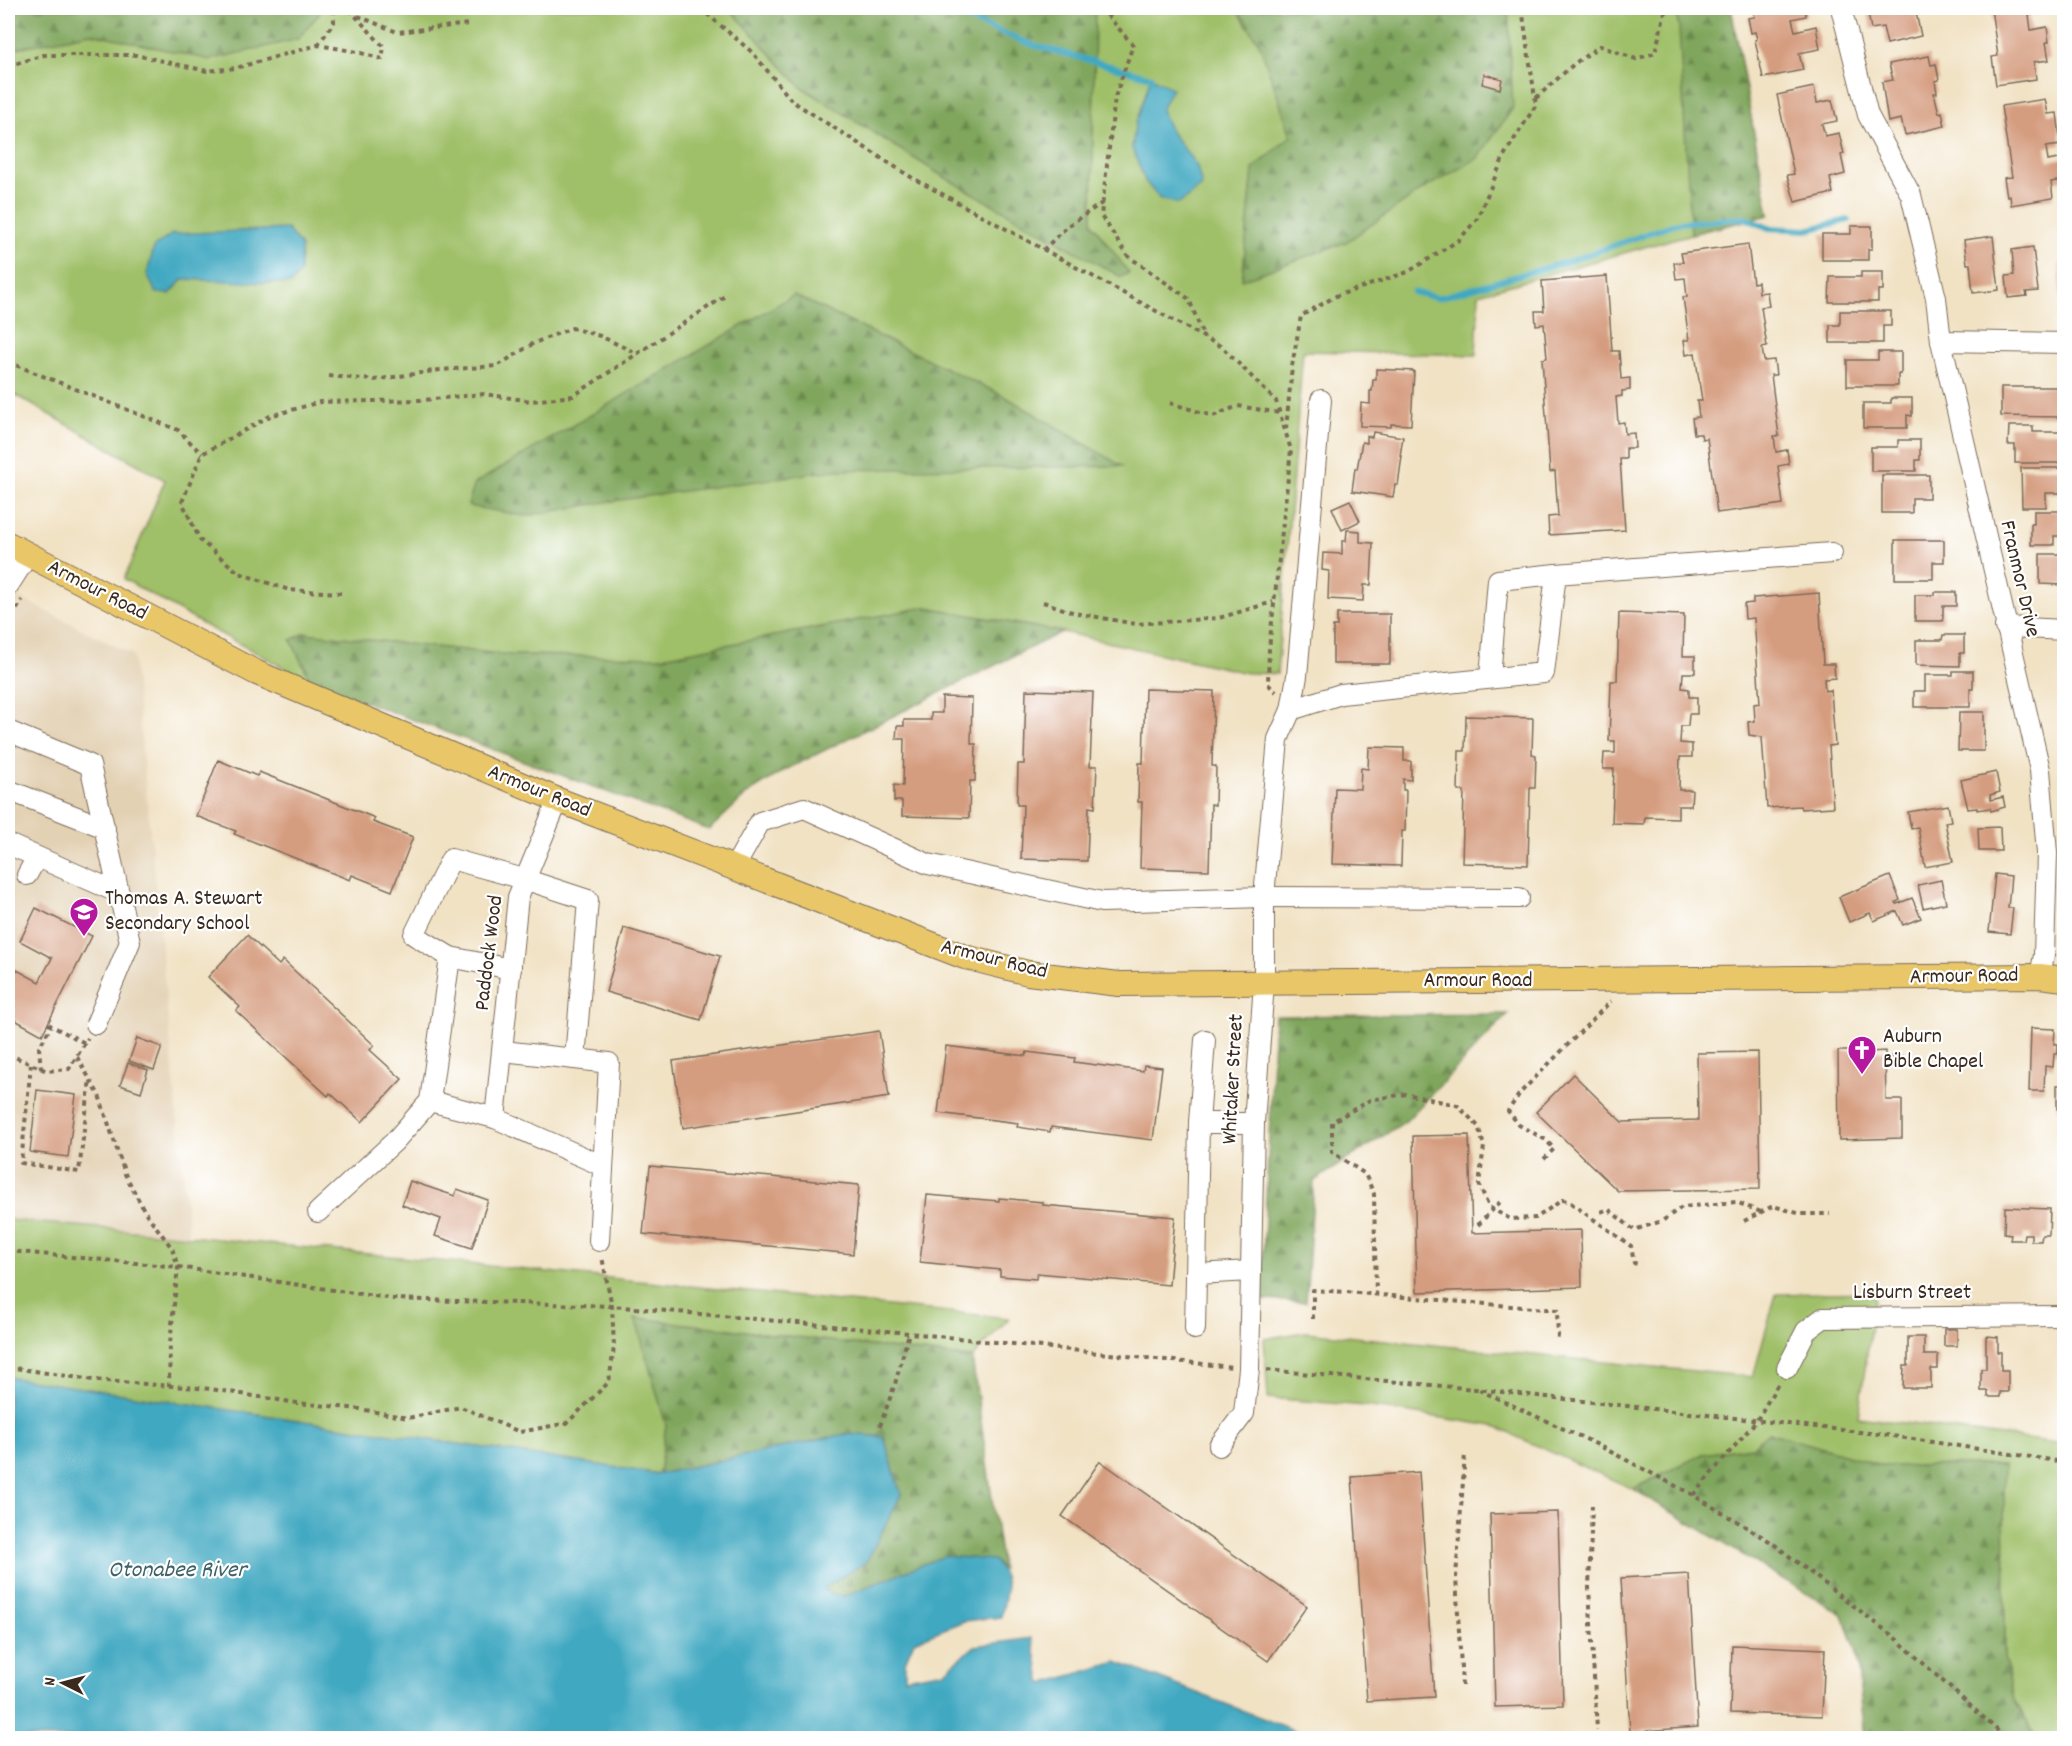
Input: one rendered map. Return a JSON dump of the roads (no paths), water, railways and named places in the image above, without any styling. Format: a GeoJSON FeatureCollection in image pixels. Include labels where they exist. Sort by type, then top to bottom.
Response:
{"type":"FeatureCollection","features":[{"type":"Feature","properties":{"kind":"main road","name":"Armour Road"},"geometry":{"type":"LineString","coordinates":[[18,550],[257,673],[558,800],[965,957],[1028,973],[1119,984],[2040,976],[2064,979]]}},
{"type":"Feature","properties":{"kind":"street","name":"Franmor Drive"},"geometry":{"type":"LineString","coordinates":[[1841,8],[1868,115],[1911,195],[2005,627],[2040,770],[2047,853],[2044,955],[2040,976]]}},
{"type":"Feature","properties":{"kind":"street"},"geometry":{"type":"LineString","coordinates":[[1941,341],[2064,343]]}},
{"type":"Feature","properties":{"kind":"street","name":"Whitaker Street"},"geometry":{"type":"LineString","coordinates":[[1219,1446],[1244,1413],[1250,1369],[1254,1123],[1264,983],[1264,897],[1278,739],[1291,710],[1297,676],[1321,400]]}},
{"type":"Feature","properties":{"kind":"street"},"geometry":{"type":"LineString","coordinates":[[8,586],[18,550]]}},
{"type":"Feature","properties":{"kind":"street"},"geometry":{"type":"LineString","coordinates":[[1490,678],[1498,580],[1832,553]]}},
{"type":"Feature","properties":{"kind":"street"},"geometry":{"type":"LineString","coordinates":[[1291,710],[1341,694],[1544,674],[1556,574]]}},
{"type":"Feature","properties":{"kind":"street"},"geometry":{"type":"LineString","coordinates":[[2005,627],[2064,630]]}},
{"type":"Feature","properties":{"kind":"street"},"geometry":{"type":"LineString","coordinates":[[8,731],[90,765],[130,942],[96,1024]]}},
{"type":"Feature","properties":{"kind":"street"},"geometry":{"type":"LineString","coordinates":[[8,790],[105,828]]}},
{"type":"Feature","properties":{"kind":"street","name":"Paddock Wood"},"geometry":{"type":"LineString","coordinates":[[495,1118],[518,897],[558,800]]}},
{"type":"Feature","properties":{"kind":"street"},"geometry":{"type":"LineString","coordinates":[[734,868],[760,822],[804,808],[928,864],[1102,902],[1264,897],[1519,898]]}},
{"type":"Feature","properties":{"kind":"street"},"geometry":{"type":"LineString","coordinates":[[8,844],[119,893]]}},
{"type":"Feature","properties":{"kind":"street"},"geometry":{"type":"LineString","coordinates":[[27,875],[37,856]]}},
{"type":"Feature","properties":{"kind":"street"},"geometry":{"type":"LineString","coordinates":[[511,969],[450,957],[414,934],[451,858],[588,900],[575,1059]]}},
{"type":"Feature","properties":{"kind":"street"},"geometry":{"type":"LineString","coordinates":[[318,1212],[394,1142],[430,1101],[450,957]]}},
{"type":"Feature","properties":{"kind":"street"},"geometry":{"type":"LineString","coordinates":[[1195,1329],[1199,1123],[1205,1040]]}},
{"type":"Feature","properties":{"kind":"street"},"geometry":{"type":"LineString","coordinates":[[503,1051],[609,1063],[599,1241]]}},
{"type":"Feature","properties":{"kind":"street"},"geometry":{"type":"LineString","coordinates":[[430,1101],[495,1118],[603,1166]]}},
{"type":"Feature","properties":{"kind":"street"},"geometry":{"type":"LineString","coordinates":[[1199,1123],[1254,1123]]}},
{"type":"Feature","properties":{"kind":"street"},"geometry":{"type":"LineString","coordinates":[[1196,1274],[1251,1271]]}},
{"type":"Feature","properties":{"kind":"street","name":"Lisburn Street"},"geometry":{"type":"LineString","coordinates":[[1787,1368],[1806,1331],[1822,1318],[2064,1316]]}},
{"type":"Feature","properties":{"kind":"water"},"geometry":{"type":"Polygon","coordinates":[[[1151,77],[1172,88],[1161,110],[1172,133],[1197,166],[1202,186],[1179,204],[1160,199],[1145,181],[1132,148],[1135,126],[1151,77]]]}},
{"type":"Feature","properties":{"kind":"water"},"geometry":{"type":"Polygon","coordinates":[[[287,229],[301,246],[300,272],[291,284],[183,279],[170,294],[156,293],[147,274],[154,247],[172,234],[287,229]]]}},
{"type":"Feature","properties":{"kind":"water","name":"Otonabee River"},"geometry":{"type":"Polygon","coordinates":[[[8,1377],[659,1474],[846,1434],[884,1437],[901,1495],[866,1562],[824,1588],[832,1595],[844,1596],[944,1556],[993,1560],[1003,1574],[1006,1587],[1001,1617],[964,1621],[914,1641],[905,1662],[905,1678],[945,1671],[975,1646],[1032,1638],[1042,1684],[1117,1662],[1314,1738],[8,1738],[8,1377]]]}},
{"type":"Feature","properties":{"kind":"waterway"},"geometry":{"type":"LineString","coordinates":[[940,8],[1033,45],[1151,77]]}},
{"type":"Feature","properties":{"kind":"waterway"},"geometry":{"type":"LineString","coordinates":[[1413,292],[1438,298],[1570,261],[1677,223],[1745,218],[1769,228],[1807,230],[1848,220]]}},
{"type":"Feature","properties":{"kind":"place","name":"Thomas A. Stewart Secondary School"},"geometry":{"type":"Point","coordinates":[84,938]}},
{"type":"Feature","properties":{"kind":"place","name":"Auburn Bible Chapel"},"geometry":{"type":"Point","coordinates":[1862,1076]}}]}
